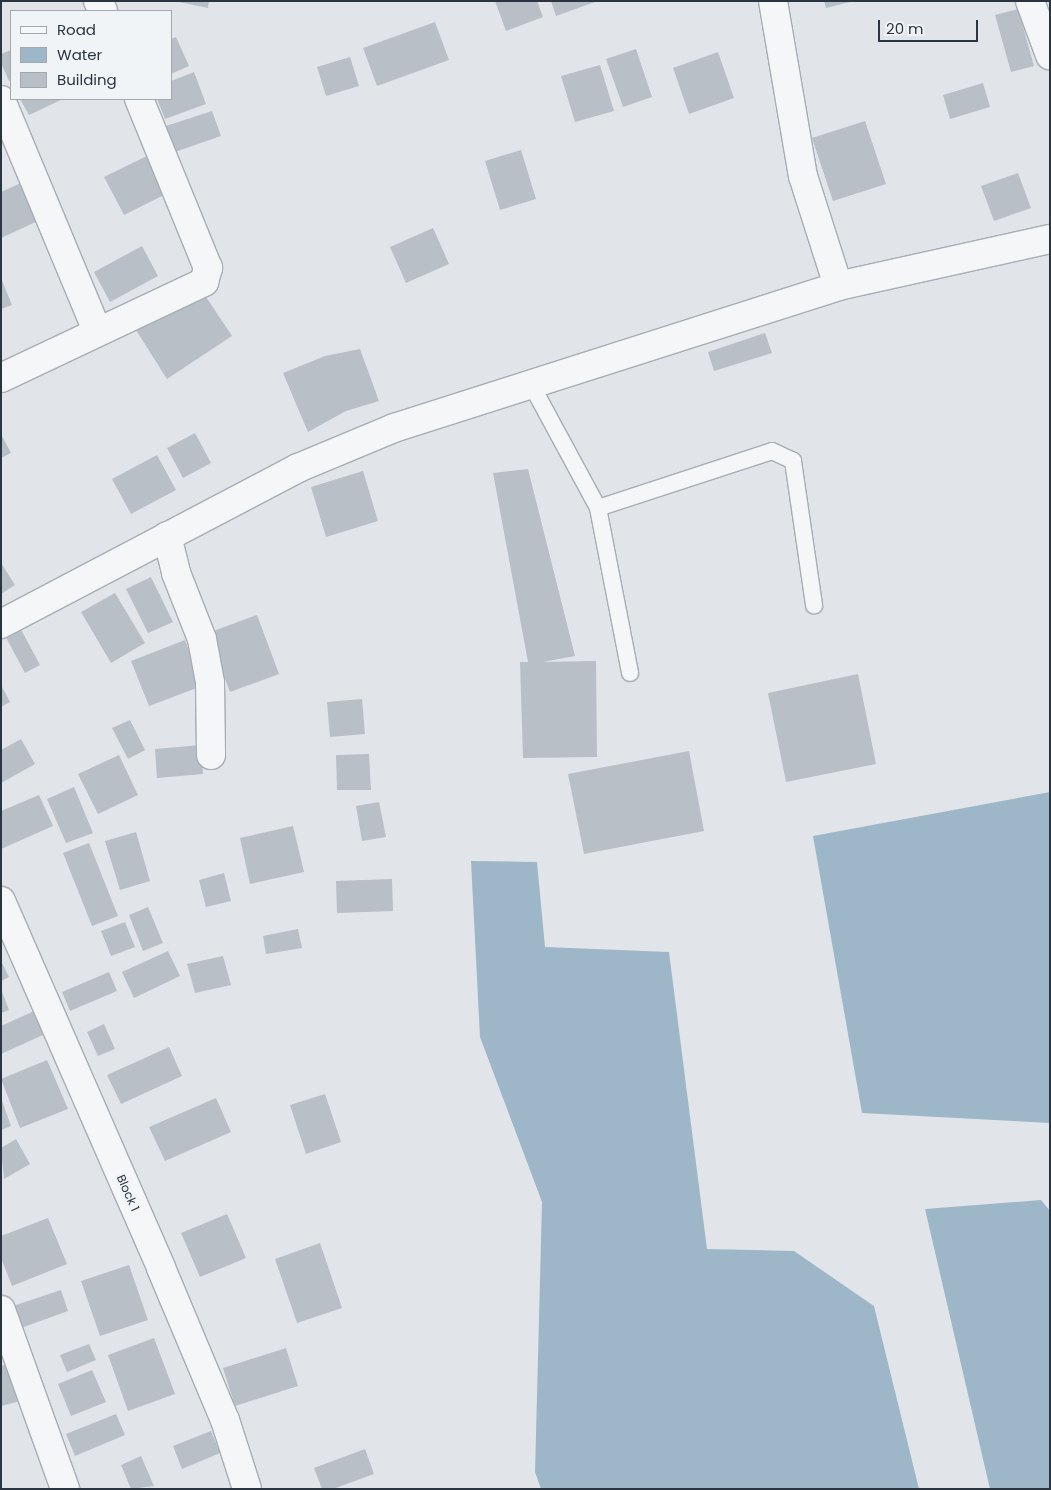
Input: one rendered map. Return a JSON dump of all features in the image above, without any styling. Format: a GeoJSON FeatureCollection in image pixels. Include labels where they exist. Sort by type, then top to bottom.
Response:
{"type":"FeatureCollection","features":[{"type":"Feature","properties":{"kind":"street"},"geometry":{"type":"LineString","coordinates":[[773,1],[803,176],[838,286]]}},
{"type":"Feature","properties":{"kind":"street"},"geometry":{"type":"LineString","coordinates":[[1032,2],[1050,55]]}},
{"type":"Feature","properties":{"kind":"street"},"geometry":{"type":"LineString","coordinates":[[1,100],[97,331]]}},
{"type":"Feature","properties":{"kind":"street"},"geometry":{"type":"LineString","coordinates":[[1,378],[204,282],[208,268],[139,100]]}},
{"type":"Feature","properties":{"kind":"street"},"geometry":{"type":"LineString","coordinates":[[1,624],[316,460],[394,428],[838,286],[1050,238]]}},
{"type":"Feature","properties":{"kind":"street"},"geometry":{"type":"LineString","coordinates":[[167,536],[176,573],[202,639],[210,682],[211,755]]}},
{"type":"Feature","properties":{"kind":"street","name":"Block 1"},"geometry":{"type":"LineString","coordinates":[[1,901],[202,1367],[247,1489]]}},
{"type":"Feature","properties":{"kind":"street"},"geometry":{"type":"LineString","coordinates":[[1,1310],[7,1342],[65,1489]]}},
{"type":"Feature","properties":{"kind":"lane"},"geometry":{"type":"LineString","coordinates":[[531,384],[598,508],[630,673]]}},
{"type":"Feature","properties":{"kind":"lane"},"geometry":{"type":"LineString","coordinates":[[598,508],[772,451],[793,461],[814,605]]}},
{"type":"Feature","properties":{"kind":"water"},"geometry":{"type":"Polygon","coordinates":[[[1050,792],[1050,1123],[862,1113],[813,836],[1050,792]]]}},
{"type":"Feature","properties":{"kind":"water"},"geometry":{"type":"Polygon","coordinates":[[[471,861],[537,862],[545,947],[669,952],[707,1249],[794,1251],[874,1306],[919,1489],[541,1489],[535,1472],[542,1202],[480,1037],[471,861]]]}},
{"type":"Feature","properties":{"kind":"water"},"geometry":{"type":"Polygon","coordinates":[[[1041,1200],[1050,1211],[1050,1489],[990,1489],[925,1209],[1041,1200]]]}},
{"type":"Feature","properties":{"kind":"building"},"geometry":{"type":"Polygon","coordinates":[[[174,1],[209,1],[208,8],[174,1]]]}},
{"type":"Feature","properties":{"kind":"building"},"geometry":{"type":"Polygon","coordinates":[[[495,1],[537,1],[543,17],[506,31],[495,1]]]}},
{"type":"Feature","properties":{"kind":"building"},"geometry":{"type":"Polygon","coordinates":[[[551,1],[595,1],[595,2],[556,16],[551,1]]]}},
{"type":"Feature","properties":{"kind":"building"},"geometry":{"type":"Polygon","coordinates":[[[824,1],[850,1],[850,2],[826,8],[824,1]]]}},
{"type":"Feature","properties":{"kind":"building"},"geometry":{"type":"Polygon","coordinates":[[[1018,9],[1034,66],[1011,72],[995,15],[1018,9]]]}},
{"type":"Feature","properties":{"kind":"building"},"geometry":{"type":"Polygon","coordinates":[[[435,22],[449,60],[377,86],[363,48],[435,22]]]}},
{"type":"Feature","properties":{"kind":"building"},"geometry":{"type":"Polygon","coordinates":[[[176,37],[189,66],[172,74],[172,39],[176,37]]]}},
{"type":"Feature","properties":{"kind":"building"},"geometry":{"type":"Polygon","coordinates":[[[636,49],[652,97],[623,107],[606,59],[636,49]]]}},
{"type":"Feature","properties":{"kind":"building"},"geometry":{"type":"Polygon","coordinates":[[[10,50],[9,81],[1,63],[1,54],[10,50]]]}},
{"type":"Feature","properties":{"kind":"building"},"geometry":{"type":"Polygon","coordinates":[[[718,52],[734,98],[689,114],[673,68],[718,52]]]}},
{"type":"Feature","properties":{"kind":"building"},"geometry":{"type":"Polygon","coordinates":[[[350,57],[359,86],[326,96],[317,67],[350,57]]]}},
{"type":"Feature","properties":{"kind":"building"},"geometry":{"type":"Polygon","coordinates":[[[600,65],[614,111],[575,122],[561,76],[600,65]]]}},
{"type":"Feature","properties":{"kind":"building"},"geometry":{"type":"Polygon","coordinates":[[[194,72],[206,104],[165,119],[157,100],[172,100],[172,81],[194,72]]]}},
{"type":"Feature","properties":{"kind":"building"},"geometry":{"type":"Polygon","coordinates":[[[983,83],[990,107],[950,119],[943,95],[983,83]]]}},
{"type":"Feature","properties":{"kind":"building"},"geometry":{"type":"Polygon","coordinates":[[[21,100],[61,100],[29,115],[21,100]]]}},
{"type":"Feature","properties":{"kind":"building"},"geometry":{"type":"Polygon","coordinates":[[[212,111],[221,136],[175,152],[166,126],[212,111]]]}},
{"type":"Feature","properties":{"kind":"building"},"geometry":{"type":"Polygon","coordinates":[[[865,121],[886,184],[833,201],[812,138],[865,121]]]}},
{"type":"Feature","properties":{"kind":"building"},"geometry":{"type":"Polygon","coordinates":[[[521,150],[536,199],[500,210],[485,161],[521,150]]]}},
{"type":"Feature","properties":{"kind":"building"},"geometry":{"type":"Polygon","coordinates":[[[149,155],[168,193],[124,215],[104,177],[149,155]]]}},
{"type":"Feature","properties":{"kind":"building"},"geometry":{"type":"Polygon","coordinates":[[[1018,173],[1031,208],[994,221],[981,186],[1018,173]]]}},
{"type":"Feature","properties":{"kind":"building"},"geometry":{"type":"Polygon","coordinates":[[[23,182],[40,220],[1,238],[1,192],[23,182]]]}},
{"type":"Feature","properties":{"kind":"building"},"geometry":{"type":"Polygon","coordinates":[[[433,228],[449,264],[406,283],[390,247],[433,228]]]}},
{"type":"Feature","properties":{"kind":"building"},"geometry":{"type":"Polygon","coordinates":[[[142,246],[158,276],[110,302],[94,272],[142,246]]]}},
{"type":"Feature","properties":{"kind":"building"},"geometry":{"type":"Polygon","coordinates":[[[1,278],[12,305],[1,309],[1,278]]]}},
{"type":"Feature","properties":{"kind":"building"},"geometry":{"type":"Polygon","coordinates":[[[200,288],[232,336],[167,379],[134,327],[200,288]]]}},
{"type":"Feature","properties":{"kind":"building"},"geometry":{"type":"Polygon","coordinates":[[[765,333],[772,353],[714,371],[708,352],[765,333]]]}},
{"type":"Feature","properties":{"kind":"building"},"geometry":{"type":"Polygon","coordinates":[[[360,349],[379,401],[346,411],[308,432],[283,373],[325,356],[360,349]]]}},
{"type":"Feature","properties":{"kind":"building"},"geometry":{"type":"Polygon","coordinates":[[[195,433],[211,463],[183,478],[167,448],[195,433]]]}},
{"type":"Feature","properties":{"kind":"building"},"geometry":{"type":"Polygon","coordinates":[[[1,434],[11,453],[1,458],[1,434]]]}},
{"type":"Feature","properties":{"kind":"building"},"geometry":{"type":"Polygon","coordinates":[[[157,455],[176,490],[131,514],[112,479],[157,455]]]}},
{"type":"Feature","properties":{"kind":"building"},"geometry":{"type":"Polygon","coordinates":[[[528,469],[575,656],[543,662],[596,661],[597,757],[523,758],[520,662],[528,662],[493,473],[528,469]]]}},
{"type":"Feature","properties":{"kind":"building"},"geometry":{"type":"Polygon","coordinates":[[[363,471],[378,521],[326,537],[311,487],[363,471]]]}},
{"type":"Feature","properties":{"kind":"building"},"geometry":{"type":"Polygon","coordinates":[[[1,563],[15,585],[1,594],[1,563]]]}},
{"type":"Feature","properties":{"kind":"building"},"geometry":{"type":"Polygon","coordinates":[[[151,577],[173,622],[148,633],[126,589],[151,577]]]}},
{"type":"Feature","properties":{"kind":"building"},"geometry":{"type":"Polygon","coordinates":[[[115,593],[145,643],[111,663],[81,612],[115,593]]]}},
{"type":"Feature","properties":{"kind":"building"},"geometry":{"type":"Polygon","coordinates":[[[257,615],[279,674],[230,692],[208,633],[257,615]]]}},
{"type":"Feature","properties":{"kind":"building"},"geometry":{"type":"Polygon","coordinates":[[[17,622],[40,665],[25,673],[2,630],[17,622]]]}},
{"type":"Feature","properties":{"kind":"building"},"geometry":{"type":"Polygon","coordinates":[[[185,640],[202,686],[149,706],[131,661],[185,640]]]}},
{"type":"Feature","properties":{"kind":"building"},"geometry":{"type":"Polygon","coordinates":[[[858,674],[876,764],[786,782],[768,693],[858,674]]]}},
{"type":"Feature","properties":{"kind":"building"},"geometry":{"type":"Polygon","coordinates":[[[1,685],[10,702],[1,707],[1,685]]]}},
{"type":"Feature","properties":{"kind":"building"},"geometry":{"type":"Polygon","coordinates":[[[362,699],[365,734],[330,737],[327,702],[362,699]]]}},
{"type":"Feature","properties":{"kind":"building"},"geometry":{"type":"Polygon","coordinates":[[[130,720],[145,750],[128,759],[112,728],[130,720]]]}},
{"type":"Feature","properties":{"kind":"building"},"geometry":{"type":"Polygon","coordinates":[[[21,739],[35,764],[1,783],[1,750],[21,739]]]}},
{"type":"Feature","properties":{"kind":"building"},"geometry":{"type":"Polygon","coordinates":[[[201,745],[203,774],[157,778],[155,749],[201,745]]]}},
{"type":"Feature","properties":{"kind":"building"},"geometry":{"type":"Polygon","coordinates":[[[689,751],[704,831],[584,854],[568,774],[689,751]]]}},
{"type":"Feature","properties":{"kind":"building"},"geometry":{"type":"Polygon","coordinates":[[[369,754],[371,790],[337,790],[336,755],[369,754]]]}},
{"type":"Feature","properties":{"kind":"building"},"geometry":{"type":"Polygon","coordinates":[[[119,755],[138,795],[98,814],[78,774],[119,755]]]}},
{"type":"Feature","properties":{"kind":"building"},"geometry":{"type":"Polygon","coordinates":[[[74,787],[93,833],[66,843],[47,799],[74,787]]]}},
{"type":"Feature","properties":{"kind":"building"},"geometry":{"type":"Polygon","coordinates":[[[39,795],[53,826],[1,849],[1,811],[39,795]]]}},
{"type":"Feature","properties":{"kind":"building"},"geometry":{"type":"Polygon","coordinates":[[[379,802],[386,837],[362,841],[356,806],[379,802]]]}},
{"type":"Feature","properties":{"kind":"building"},"geometry":{"type":"Polygon","coordinates":[[[293,826],[304,872],[250,884],[240,838],[293,826]]]}},
{"type":"Feature","properties":{"kind":"building"},"geometry":{"type":"Polygon","coordinates":[[[136,832],[150,881],[120,890],[105,841],[136,832]]]}},
{"type":"Feature","properties":{"kind":"building"},"geometry":{"type":"Polygon","coordinates":[[[89,843],[118,916],[92,926],[63,853],[89,843]]]}},
{"type":"Feature","properties":{"kind":"building"},"geometry":{"type":"Polygon","coordinates":[[[224,873],[231,901],[206,907],[199,880],[224,873]]]}},
{"type":"Feature","properties":{"kind":"building"},"geometry":{"type":"Polygon","coordinates":[[[392,879],[393,911],[337,913],[336,881],[392,879]]]}},
{"type":"Feature","properties":{"kind":"building"},"geometry":{"type":"Polygon","coordinates":[[[148,907],[163,943],[143,951],[129,915],[148,907]]]}},
{"type":"Feature","properties":{"kind":"building"},"geometry":{"type":"Polygon","coordinates":[[[125,922],[135,947],[111,956],[101,931],[125,922]]]}},
{"type":"Feature","properties":{"kind":"building"},"geometry":{"type":"Polygon","coordinates":[[[298,929],[302,948],[266,954],[263,936],[298,929]]]}},
{"type":"Feature","properties":{"kind":"building"},"geometry":{"type":"Polygon","coordinates":[[[168,951],[180,976],[134,998],[122,972],[168,951]]]}},
{"type":"Feature","properties":{"kind":"building"},"geometry":{"type":"Polygon","coordinates":[[[223,956],[231,985],[195,993],[187,964],[223,956]]]}},
{"type":"Feature","properties":{"kind":"building"},"geometry":{"type":"Polygon","coordinates":[[[1,961],[9,977],[1,981],[1,961]]]}},
{"type":"Feature","properties":{"kind":"building"},"geometry":{"type":"Polygon","coordinates":[[[109,972],[117,991],[70,1011],[62,992],[109,972]]]}},
{"type":"Feature","properties":{"kind":"building"},"geometry":{"type":"Polygon","coordinates":[[[1,989],[9,1010],[1,1013],[1,989]]]}},
{"type":"Feature","properties":{"kind":"building"},"geometry":{"type":"Polygon","coordinates":[[[34,1011],[45,1034],[1,1054],[1,1026],[34,1011]]]}},
{"type":"Feature","properties":{"kind":"building"},"geometry":{"type":"Polygon","coordinates":[[[104,1024],[115,1049],[98,1056],[87,1032],[104,1024]]]}},
{"type":"Feature","properties":{"kind":"building"},"geometry":{"type":"Polygon","coordinates":[[[169,1047],[182,1076],[121,1104],[107,1075],[169,1047]]]}},
{"type":"Feature","properties":{"kind":"building"},"geometry":{"type":"Polygon","coordinates":[[[47,1060],[68,1109],[20,1128],[1,1079],[47,1060]]]}},
{"type":"Feature","properties":{"kind":"building"},"geometry":{"type":"Polygon","coordinates":[[[325,1094],[341,1142],[306,1154],[290,1105],[325,1094]]]}},
{"type":"Feature","properties":{"kind":"building"},"geometry":{"type":"Polygon","coordinates":[[[1,1098],[11,1126],[1,1130],[1,1098]]]}},
{"type":"Feature","properties":{"kind":"building"},"geometry":{"type":"Polygon","coordinates":[[[216,1098],[231,1132],[165,1161],[149,1127],[216,1098]]]}},
{"type":"Feature","properties":{"kind":"building"},"geometry":{"type":"Polygon","coordinates":[[[16,1139],[30,1164],[4,1179],[1,1148],[16,1139]]]}},
{"type":"Feature","properties":{"kind":"building"},"geometry":{"type":"Polygon","coordinates":[[[227,1214],[246,1258],[200,1277],[181,1233],[227,1214]]]}},
{"type":"Feature","properties":{"kind":"building"},"geometry":{"type":"Polygon","coordinates":[[[48,1218],[67,1264],[12,1286],[1,1258],[1,1236],[48,1218]]]}},
{"type":"Feature","properties":{"kind":"building"},"geometry":{"type":"Polygon","coordinates":[[[320,1243],[342,1308],[297,1323],[275,1259],[320,1243]]]}},
{"type":"Feature","properties":{"kind":"building"},"geometry":{"type":"Polygon","coordinates":[[[129,1265],[148,1320],[100,1336],[81,1281],[129,1265]]]}},
{"type":"Feature","properties":{"kind":"building"},"geometry":{"type":"Polygon","coordinates":[[[61,1290],[68,1311],[21,1328],[13,1306],[61,1290]]]}},
{"type":"Feature","properties":{"kind":"building"},"geometry":{"type":"Polygon","coordinates":[[[154,1338],[175,1394],[128,1411],[108,1355],[154,1338]]]}},
{"type":"Feature","properties":{"kind":"building"},"geometry":{"type":"Polygon","coordinates":[[[89,1344],[96,1360],[67,1372],[60,1355],[89,1344]]]}},
{"type":"Feature","properties":{"kind":"building"},"geometry":{"type":"Polygon","coordinates":[[[286,1348],[298,1386],[235,1406],[223,1368],[286,1348]]]}},
{"type":"Feature","properties":{"kind":"building"},"geometry":{"type":"Polygon","coordinates":[[[13,1362],[24,1400],[1,1406],[1,1366],[13,1362]]]}},
{"type":"Feature","properties":{"kind":"building"},"geometry":{"type":"Polygon","coordinates":[[[92,1370],[106,1402],[71,1416],[58,1384],[92,1370]]]}},
{"type":"Feature","properties":{"kind":"building"},"geometry":{"type":"Polygon","coordinates":[[[116,1414],[125,1435],[75,1456],[66,1434],[116,1414]]]}},
{"type":"Feature","properties":{"kind":"building"},"geometry":{"type":"Polygon","coordinates":[[[211,1431],[220,1453],[182,1469],[173,1446],[211,1431]]]}},
{"type":"Feature","properties":{"kind":"building"},"geometry":{"type":"Polygon","coordinates":[[[365,1449],[374,1474],[333,1489],[322,1489],[314,1468],[365,1449]]]}},
{"type":"Feature","properties":{"kind":"building"},"geometry":{"type":"Polygon","coordinates":[[[141,1456],[154,1486],[131,1489],[121,1465],[141,1456]]]}}]}
